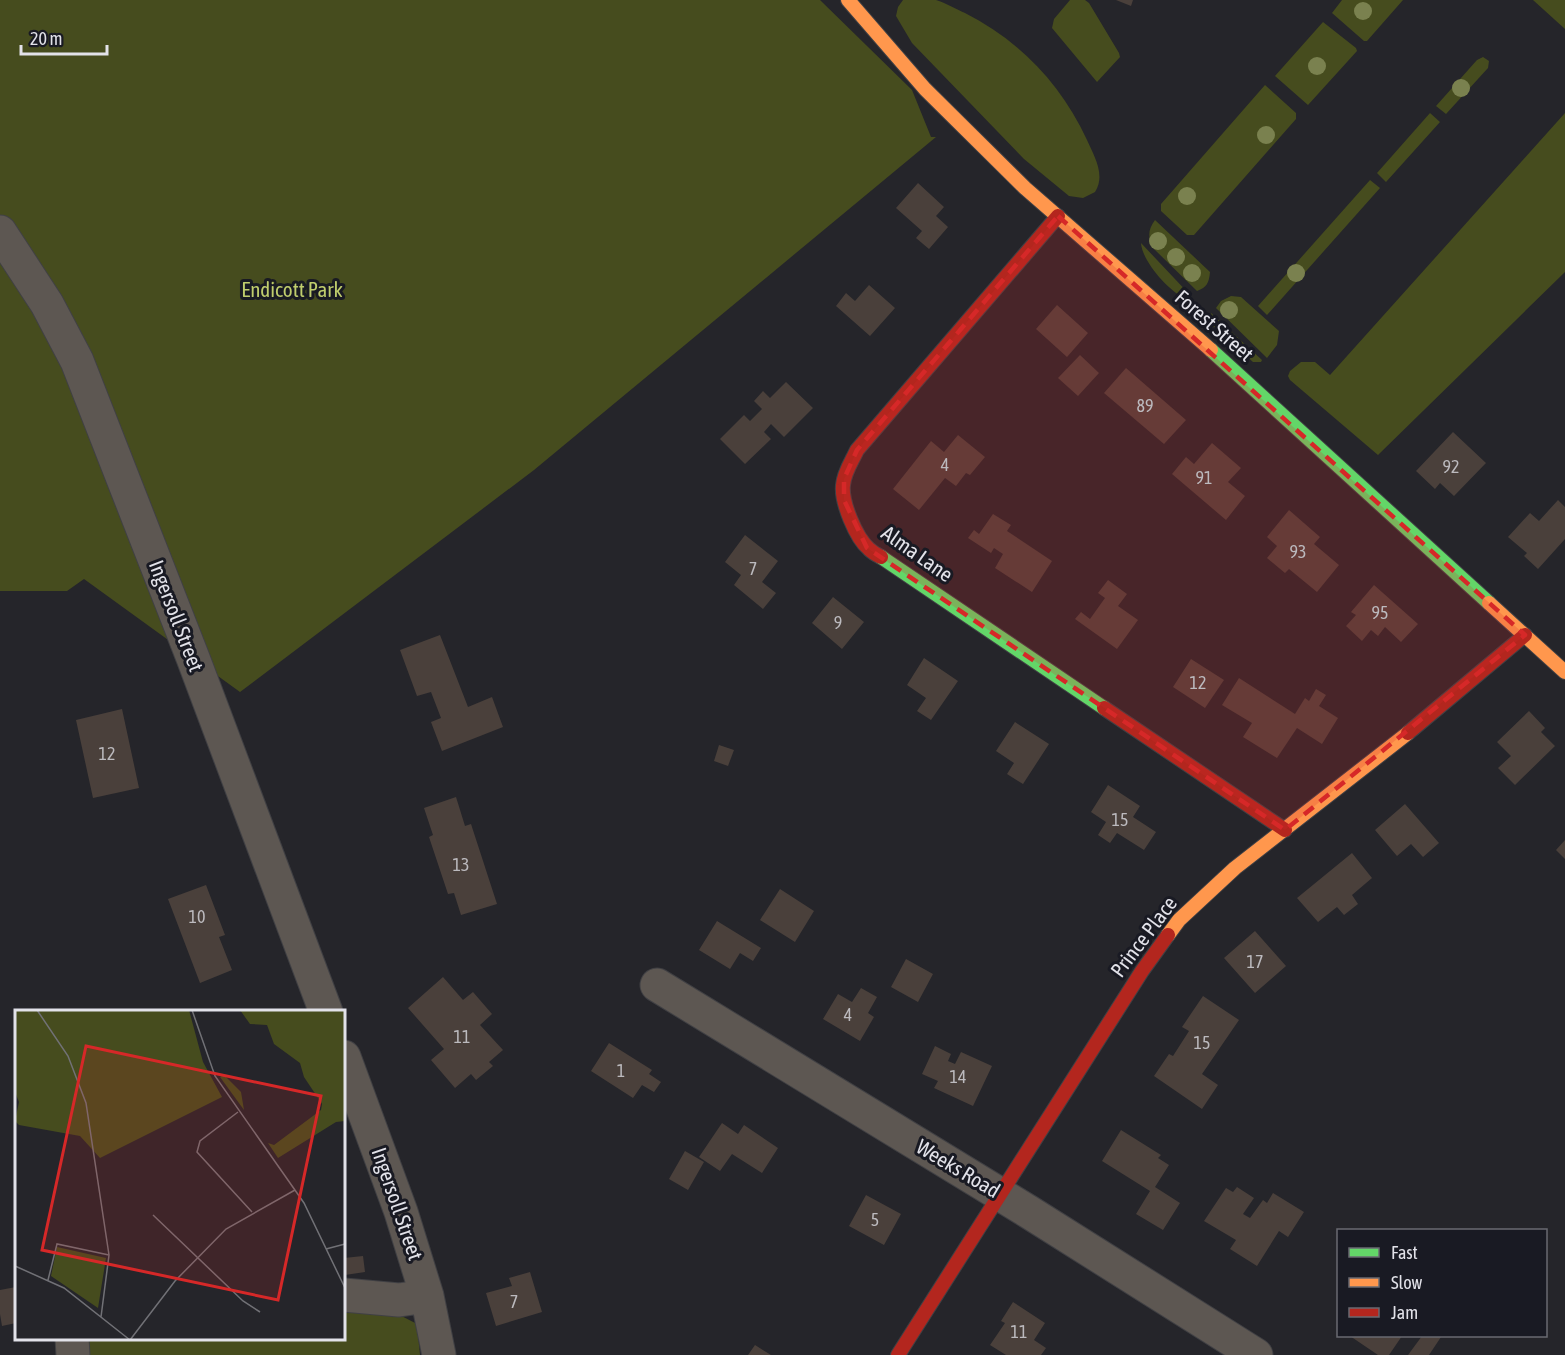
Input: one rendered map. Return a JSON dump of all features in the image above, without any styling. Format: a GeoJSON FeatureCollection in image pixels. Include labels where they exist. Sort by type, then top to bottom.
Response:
{"type":"FeatureCollection","features":[{"type":"Feature","properties":{"kind":"street","name":"Forest Street"},"geometry":{"type":"LineString","coordinates":[[848,0],[925,89],[987,151],[1258,391],[1565,672]]}},
{"type":"Feature","properties":{"kind":"street","name":"Alma Lane"},"geometry":{"type":"LineString","coordinates":[[1058,216],[857,450],[844,479],[844,500],[852,523],[867,548],[1285,830]]}},
{"type":"Feature","properties":{"kind":"street","name":"Ingersoll Street"},"geometry":{"type":"LineString","coordinates":[[0,232],[47,304],[76,361],[193,658],[326,1010]]}},
{"type":"Feature","properties":{"kind":"street","name":"Prince Place"},"geometry":{"type":"LineString","coordinates":[[898,1355],[1142,971],[1179,920],[1235,868],[1378,758],[1525,635]]}},
{"type":"Feature","properties":{"kind":"street","name":"Weeks Road"},"geometry":{"type":"LineString","coordinates":[[657,985],[1256,1355]]}},
{"type":"Feature","properties":{"kind":"street","name":"Ingersoll Street"},"geometry":{"type":"LineString","coordinates":[[345,1060],[401,1212],[428,1296],[439,1355]]}},
{"type":"Feature","properties":{"kind":"street"},"geometry":{"type":"LineString","coordinates":[[345,1295],[399,1300],[428,1296]]}},
{"type":"Feature","properties":{"kind":"street"},"geometry":{"type":"LineString","coordinates":[[72,1340],[73,1355]]}},
{"type":"Feature","properties":{"kind":"highlighted area"},"geometry":{"type":"Polygon","coordinates":[[[1058,216],[1525,635],[1285,830],[867,548],[844,500],[844,479],[857,450],[1058,216]]]}},
{"type":"Feature","properties":{"kind":"green space","name":"Endicott Park"},"geometry":{"type":"Polygon","coordinates":[[[0,0],[820,0],[912,90],[931,137],[936,137],[534,470],[240,692],[84,579],[67,591],[0,591],[0,0]]]}},
{"type":"Feature","properties":{"kind":"green space"},"geometry":{"type":"Polygon","coordinates":[[[903,0],[936,0],[947,4],[1004,37],[1037,66],[1065,100],[1096,159],[1099,179],[1095,192],[1083,198],[1069,196],[1024,159],[912,43],[896,16],[903,0]]]}},
{"type":"Feature","properties":{"kind":"green space"},"geometry":{"type":"Polygon","coordinates":[[[1070,0],[1085,0],[1089,3],[1119,53],[1120,57],[1097,82],[1052,28],[1054,19],[1070,0]]]}},
{"type":"Feature","properties":{"kind":"green space"},"geometry":{"type":"Polygon","coordinates":[[[1342,0],[1403,0],[1367,41],[1364,41],[1332,13],[1342,0]]]}},
{"type":"Feature","properties":{"kind":"green space"},"geometry":{"type":"Polygon","coordinates":[[[1533,0],[1565,0],[1565,29],[1533,0]]]}},
{"type":"Feature","properties":{"kind":"green space"},"geometry":{"type":"Polygon","coordinates":[[[1323,22],[1357,51],[1308,105],[1275,76],[1323,22]]]}},
{"type":"Feature","properties":{"kind":"green space"},"geometry":{"type":"Polygon","coordinates":[[[1483,57],[1489,61],[1488,68],[1446,114],[1436,106],[1477,60],[1483,57]]]}},
{"type":"Feature","properties":{"kind":"green space"},"geometry":{"type":"Polygon","coordinates":[[[1265,85],[1296,113],[1296,119],[1194,235],[1187,235],[1161,211],[1161,204],[1265,85]]]}},
{"type":"Feature","properties":{"kind":"green space"},"geometry":{"type":"Polygon","coordinates":[[[1430,113],[1440,122],[1386,182],[1377,173],[1430,113]]]}},
{"type":"Feature","properties":{"kind":"green space"},"geometry":{"type":"Polygon","coordinates":[[[1565,113],[1565,272],[1378,455],[1290,380],[1288,376],[1290,371],[1301,362],[1315,362],[1330,375],[1565,113]]]}},
{"type":"Feature","properties":{"kind":"green space"},"geometry":{"type":"Polygon","coordinates":[[[1370,180],[1380,188],[1267,315],[1258,306],[1370,180]]]}},
{"type":"Feature","properties":{"kind":"green space"},"geometry":{"type":"Polygon","coordinates":[[[1155,220],[1210,272],[1208,282],[1203,288],[1197,291],[1154,249],[1149,235],[1155,220]]]}},
{"type":"Feature","properties":{"kind":"green space"},"geometry":{"type":"Polygon","coordinates":[[[1141,243],[1191,296],[1184,298],[1164,282],[1146,258],[1141,243]]]}},
{"type":"Feature","properties":{"kind":"green space"},"geometry":{"type":"Polygon","coordinates":[[[1231,296],[1241,297],[1279,331],[1277,345],[1267,358],[1216,308],[1221,301],[1231,296]]]}},
{"type":"Feature","properties":{"kind":"green space"},"geometry":{"type":"Polygon","coordinates":[[[1211,313],[1262,360],[1261,362],[1253,362],[1211,324],[1209,318],[1211,313]]]}},
{"type":"Feature","properties":{"kind":"green space"},"geometry":{"type":"Polygon","coordinates":[[[345,1305],[388,1309],[417,1324],[420,1355],[81,1355],[84,1340],[345,1340],[345,1305]]]}},
{"type":"Feature","properties":{"kind":"building"},"geometry":{"type":"Polygon","coordinates":[[[1116,0],[1133,0],[1131,6],[1116,0]]]}},
{"type":"Feature","properties":{"kind":"building"},"geometry":{"type":"Polygon","coordinates":[[[918,183],[944,207],[936,216],[948,227],[929,249],[916,238],[922,231],[896,208],[918,183]]]}},
{"type":"Feature","properties":{"kind":"building"},"geometry":{"type":"Polygon","coordinates":[[[869,285],[895,308],[870,336],[836,306],[846,293],[855,301],[869,285]]]}},
{"type":"Feature","properties":{"kind":"building"},"geometry":{"type":"Polygon","coordinates":[[[1057,305],[1088,333],[1067,357],[1036,329],[1057,305]]]}},
{"type":"Feature","properties":{"kind":"building"},"geometry":{"type":"Polygon","coordinates":[[[1080,355],[1099,373],[1078,396],[1058,378],[1080,355]]]}},
{"type":"Feature","properties":{"kind":"building"},"geometry":{"type":"Polygon","coordinates":[[[1126,368],[1186,420],[1164,444],[1104,393],[1126,368]]]}},
{"type":"Feature","properties":{"kind":"building"},"geometry":{"type":"Polygon","coordinates":[[[786,382],[813,408],[784,437],[771,424],[764,432],[771,439],[745,464],[720,439],[744,415],[750,421],[762,409],[754,401],[763,391],[770,398],[786,382]]]}},
{"type":"Feature","properties":{"kind":"building"},"geometry":{"type":"Polygon","coordinates":[[[1453,432],[1486,463],[1454,496],[1440,483],[1435,489],[1416,471],[1453,432]]]}},
{"type":"Feature","properties":{"kind":"building"},"geometry":{"type":"Polygon","coordinates":[[[958,435],[985,457],[970,475],[966,473],[956,486],[945,478],[919,510],[893,489],[931,441],[944,452],[958,435]]]}},
{"type":"Feature","properties":{"kind":"building"},"geometry":{"type":"Polygon","coordinates":[[[1212,443],[1241,468],[1228,482],[1245,496],[1226,520],[1172,474],[1186,457],[1194,464],[1212,443]]]}},
{"type":"Feature","properties":{"kind":"building"},"geometry":{"type":"Polygon","coordinates":[[[1558,500],[1565,507],[1565,539],[1538,569],[1524,556],[1527,553],[1508,537],[1530,513],[1539,521],[1558,500]]]}},
{"type":"Feature","properties":{"kind":"building"},"geometry":{"type":"Polygon","coordinates":[[[1289,510],[1320,537],[1314,544],[1339,565],[1317,592],[1289,569],[1285,573],[1267,558],[1277,546],[1267,537],[1289,510]]]}},
{"type":"Feature","properties":{"kind":"building"},"geometry":{"type":"Polygon","coordinates":[[[993,514],[1011,525],[1007,531],[1052,561],[1032,592],[995,568],[1003,554],[994,548],[991,553],[968,538],[974,530],[979,534],[993,514]]]}},
{"type":"Feature","properties":{"kind":"building"},"geometry":{"type":"Polygon","coordinates":[[[745,535],[778,561],[762,582],[776,593],[763,609],[734,585],[741,575],[725,562],[745,535]]]}},
{"type":"Feature","properties":{"kind":"building"},"geometry":{"type":"Polygon","coordinates":[[[1108,580],[1127,594],[1118,606],[1138,620],[1117,649],[1075,619],[1081,612],[1090,619],[1105,598],[1098,593],[1108,580]]]}},
{"type":"Feature","properties":{"kind":"building"},"geometry":{"type":"Polygon","coordinates":[[[1374,585],[1418,624],[1401,642],[1385,627],[1378,636],[1371,630],[1362,641],[1346,626],[1356,615],[1351,612],[1374,585]]]}},
{"type":"Feature","properties":{"kind":"building"},"geometry":{"type":"Polygon","coordinates":[[[833,597],[864,622],[842,649],[812,623],[833,597]]]}},
{"type":"Feature","properties":{"kind":"building"},"geometry":{"type":"Polygon","coordinates":[[[440,635],[468,707],[492,697],[503,727],[442,751],[431,722],[441,718],[431,692],[417,696],[400,650],[440,635]]]}},
{"type":"Feature","properties":{"kind":"building"},"geometry":{"type":"Polygon","coordinates":[[[924,658],[958,681],[931,720],[917,711],[926,698],[907,685],[924,658]]]}},
{"type":"Feature","properties":{"kind":"building"},"geometry":{"type":"Polygon","coordinates":[[[1191,659],[1224,680],[1205,708],[1173,687],[1191,659]]]}},
{"type":"Feature","properties":{"kind":"building"},"geometry":{"type":"Polygon","coordinates":[[[1239,678],[1295,714],[1305,698],[1309,701],[1316,689],[1326,695],[1319,706],[1338,718],[1322,744],[1297,728],[1277,758],[1243,737],[1252,723],[1222,705],[1239,678]]]}},
{"type":"Feature","properties":{"kind":"building"},"geometry":{"type":"Polygon","coordinates":[[[122,709],[139,788],[93,798],[76,720],[122,709]]]}},
{"type":"Feature","properties":{"kind":"building"},"geometry":{"type":"Polygon","coordinates":[[[1529,711],[1545,728],[1541,732],[1555,746],[1515,785],[1498,768],[1511,756],[1497,742],[1529,711]]]}},
{"type":"Feature","properties":{"kind":"building"},"geometry":{"type":"Polygon","coordinates":[[[1015,722],[1049,744],[1023,784],[1007,774],[1014,763],[996,751],[1015,722]]]}},
{"type":"Feature","properties":{"kind":"building"},"geometry":{"type":"Polygon","coordinates":[[[719,745],[734,750],[728,766],[714,761],[719,745]]]}},
{"type":"Feature","properties":{"kind":"building"},"geometry":{"type":"Polygon","coordinates":[[[1108,785],[1140,806],[1133,817],[1156,832],[1144,850],[1117,833],[1110,843],[1098,835],[1106,822],[1091,812],[1108,785]]]}},
{"type":"Feature","properties":{"kind":"building"},"geometry":{"type":"Polygon","coordinates":[[[456,797],[465,826],[471,824],[497,904],[461,915],[454,893],[448,894],[429,837],[433,835],[424,808],[456,797]]]}},
{"type":"Feature","properties":{"kind":"building"},"geometry":{"type":"Polygon","coordinates":[[[1405,804],[1439,843],[1423,857],[1411,844],[1397,856],[1375,830],[1405,804]]]}},
{"type":"Feature","properties":{"kind":"building"},"geometry":{"type":"Polygon","coordinates":[[[1565,840],[1565,859],[1556,850],[1565,840]]]}},
{"type":"Feature","properties":{"kind":"building"},"geometry":{"type":"Polygon","coordinates":[[[1352,853],[1372,878],[1352,895],[1358,904],[1344,915],[1337,907],[1318,922],[1297,898],[1352,853]]]}},
{"type":"Feature","properties":{"kind":"building"},"geometry":{"type":"Polygon","coordinates":[[[206,885],[225,935],[219,937],[232,970],[200,983],[168,899],[206,885]]]}},
{"type":"Feature","properties":{"kind":"building"},"geometry":{"type":"Polygon","coordinates":[[[780,889],[814,911],[795,942],[760,920],[780,889]]]}},
{"type":"Feature","properties":{"kind":"building"},"geometry":{"type":"Polygon","coordinates":[[[717,921],[761,948],[753,961],[740,953],[730,969],[699,950],[717,921]]]}},
{"type":"Feature","properties":{"kind":"building"},"geometry":{"type":"Polygon","coordinates":[[[1255,931],[1286,966],[1255,993],[1224,958],[1255,931]]]}},
{"type":"Feature","properties":{"kind":"building"},"geometry":{"type":"Polygon","coordinates":[[[906,959],[933,974],[918,1002],[891,987],[906,959]]]}},
{"type":"Feature","properties":{"kind":"building"},"geometry":{"type":"Polygon","coordinates":[[[443,977],[463,1000],[473,992],[492,1014],[480,1025],[503,1050],[489,1062],[493,1066],[476,1080],[471,1074],[455,1088],[431,1060],[444,1049],[408,1008],[443,977]]]}},
{"type":"Feature","properties":{"kind":"building"},"geometry":{"type":"Polygon","coordinates":[[[861,988],[877,997],[868,1013],[874,1017],[860,1041],[823,1019],[838,994],[852,1002],[861,988]]]}},
{"type":"Feature","properties":{"kind":"building"},"geometry":{"type":"Polygon","coordinates":[[[1203,996],[1239,1020],[1202,1074],[1218,1085],[1202,1109],[1154,1076],[1169,1054],[1173,1056],[1189,1031],[1182,1027],[1203,996]]]}},
{"type":"Feature","properties":{"kind":"building"},"geometry":{"type":"Polygon","coordinates":[[[609,1043],[652,1070],[649,1074],[661,1082],[654,1092],[642,1085],[633,1098],[591,1071],[609,1043]]]}},
{"type":"Feature","properties":{"kind":"building"},"geometry":{"type":"Polygon","coordinates":[[[935,1046],[951,1054],[948,1061],[955,1064],[961,1052],[992,1066],[973,1106],[934,1088],[938,1081],[922,1074],[935,1046]]]}},
{"type":"Feature","properties":{"kind":"building"},"geometry":{"type":"Polygon","coordinates":[[[722,1123],[738,1134],[744,1125],[778,1148],[762,1173],[732,1154],[720,1171],[699,1157],[722,1123]]]}},
{"type":"Feature","properties":{"kind":"building"},"geometry":{"type":"Polygon","coordinates":[[[1121,1130],[1161,1155],[1158,1158],[1169,1165],[1155,1187],[1180,1203],[1163,1230],[1136,1214],[1150,1191],[1102,1161],[1121,1130]]]}},
{"type":"Feature","properties":{"kind":"building"},"geometry":{"type":"Polygon","coordinates":[[[685,1151],[704,1162],[688,1190],[669,1179],[685,1151]]]}},
{"type":"Feature","properties":{"kind":"building"},"geometry":{"type":"Polygon","coordinates":[[[1237,1187],[1254,1198],[1243,1214],[1250,1218],[1263,1200],[1267,1203],[1273,1193],[1304,1212],[1288,1237],[1279,1231],[1257,1266],[1230,1249],[1236,1240],[1204,1221],[1226,1188],[1233,1192],[1237,1187]]]}},
{"type":"Feature","properties":{"kind":"building"},"geometry":{"type":"Polygon","coordinates":[[[866,1195],[901,1214],[884,1245],[849,1226],[866,1195]]]}},
{"type":"Feature","properties":{"kind":"building"},"geometry":{"type":"Polygon","coordinates":[[[363,1256],[365,1272],[345,1275],[345,1258],[363,1256]]]}},
{"type":"Feature","properties":{"kind":"building"},"geometry":{"type":"Polygon","coordinates":[[[530,1272],[542,1312],[496,1326],[486,1293],[512,1286],[509,1278],[530,1272]]]}},
{"type":"Feature","properties":{"kind":"building"},"geometry":{"type":"Polygon","coordinates":[[[15,1287],[15,1323],[2,1326],[0,1290],[15,1287]]]}},
{"type":"Feature","properties":{"kind":"building"},"geometry":{"type":"Polygon","coordinates":[[[1013,1302],[1045,1323],[1034,1340],[1046,1348],[1041,1355],[1006,1355],[990,1345],[1005,1323],[1001,1321],[1013,1302]]]}},
{"type":"Feature","properties":{"kind":"building"},"geometry":{"type":"Polygon","coordinates":[[[1351,1337],[1401,1337],[1389,1355],[1378,1355],[1351,1337]]]}},
{"type":"Feature","properties":{"kind":"building"},"geometry":{"type":"Polygon","coordinates":[[[1421,1337],[1441,1337],[1429,1355],[1408,1355],[1421,1337]]]}},
{"type":"Feature","properties":{"kind":"building"},"geometry":{"type":"Polygon","coordinates":[[[755,1345],[771,1355],[748,1355],[755,1345]]]}},
{"type":"Feature","properties":{"kind":"traffic: fast"},"geometry":{"type":"LineString","coordinates":[[1211,350],[1489,603]]}},
{"type":"Feature","properties":{"kind":"traffic: fast"},"geometry":{"type":"LineString","coordinates":[[881,557],[1104,708]]}},
{"type":"Feature","properties":{"kind":"traffic: slow"},"geometry":{"type":"LineString","coordinates":[[848,0],[925,89],[1025,188],[1211,350]]}},
{"type":"Feature","properties":{"kind":"traffic: slow"},"geometry":{"type":"LineString","coordinates":[[1489,603],[1565,672]]}},
{"type":"Feature","properties":{"kind":"traffic: slow"},"geometry":{"type":"LineString","coordinates":[[1168,935],[1179,920],[1235,868],[1408,733]]}},
{"type":"Feature","properties":{"kind":"traffic: jam"},"geometry":{"type":"LineString","coordinates":[[881,557],[869,549],[859,537],[844,501],[844,480],[857,450],[1058,216]]}},
{"type":"Feature","properties":{"kind":"traffic: jam"},"geometry":{"type":"LineString","coordinates":[[1408,733],[1525,635]]}},
{"type":"Feature","properties":{"kind":"traffic: jam"},"geometry":{"type":"LineString","coordinates":[[1104,708],[1285,830]]}},
{"type":"Feature","properties":{"kind":"traffic: jam"},"geometry":{"type":"LineString","coordinates":[[898,1355],[1142,971],[1168,935]]}}]}
